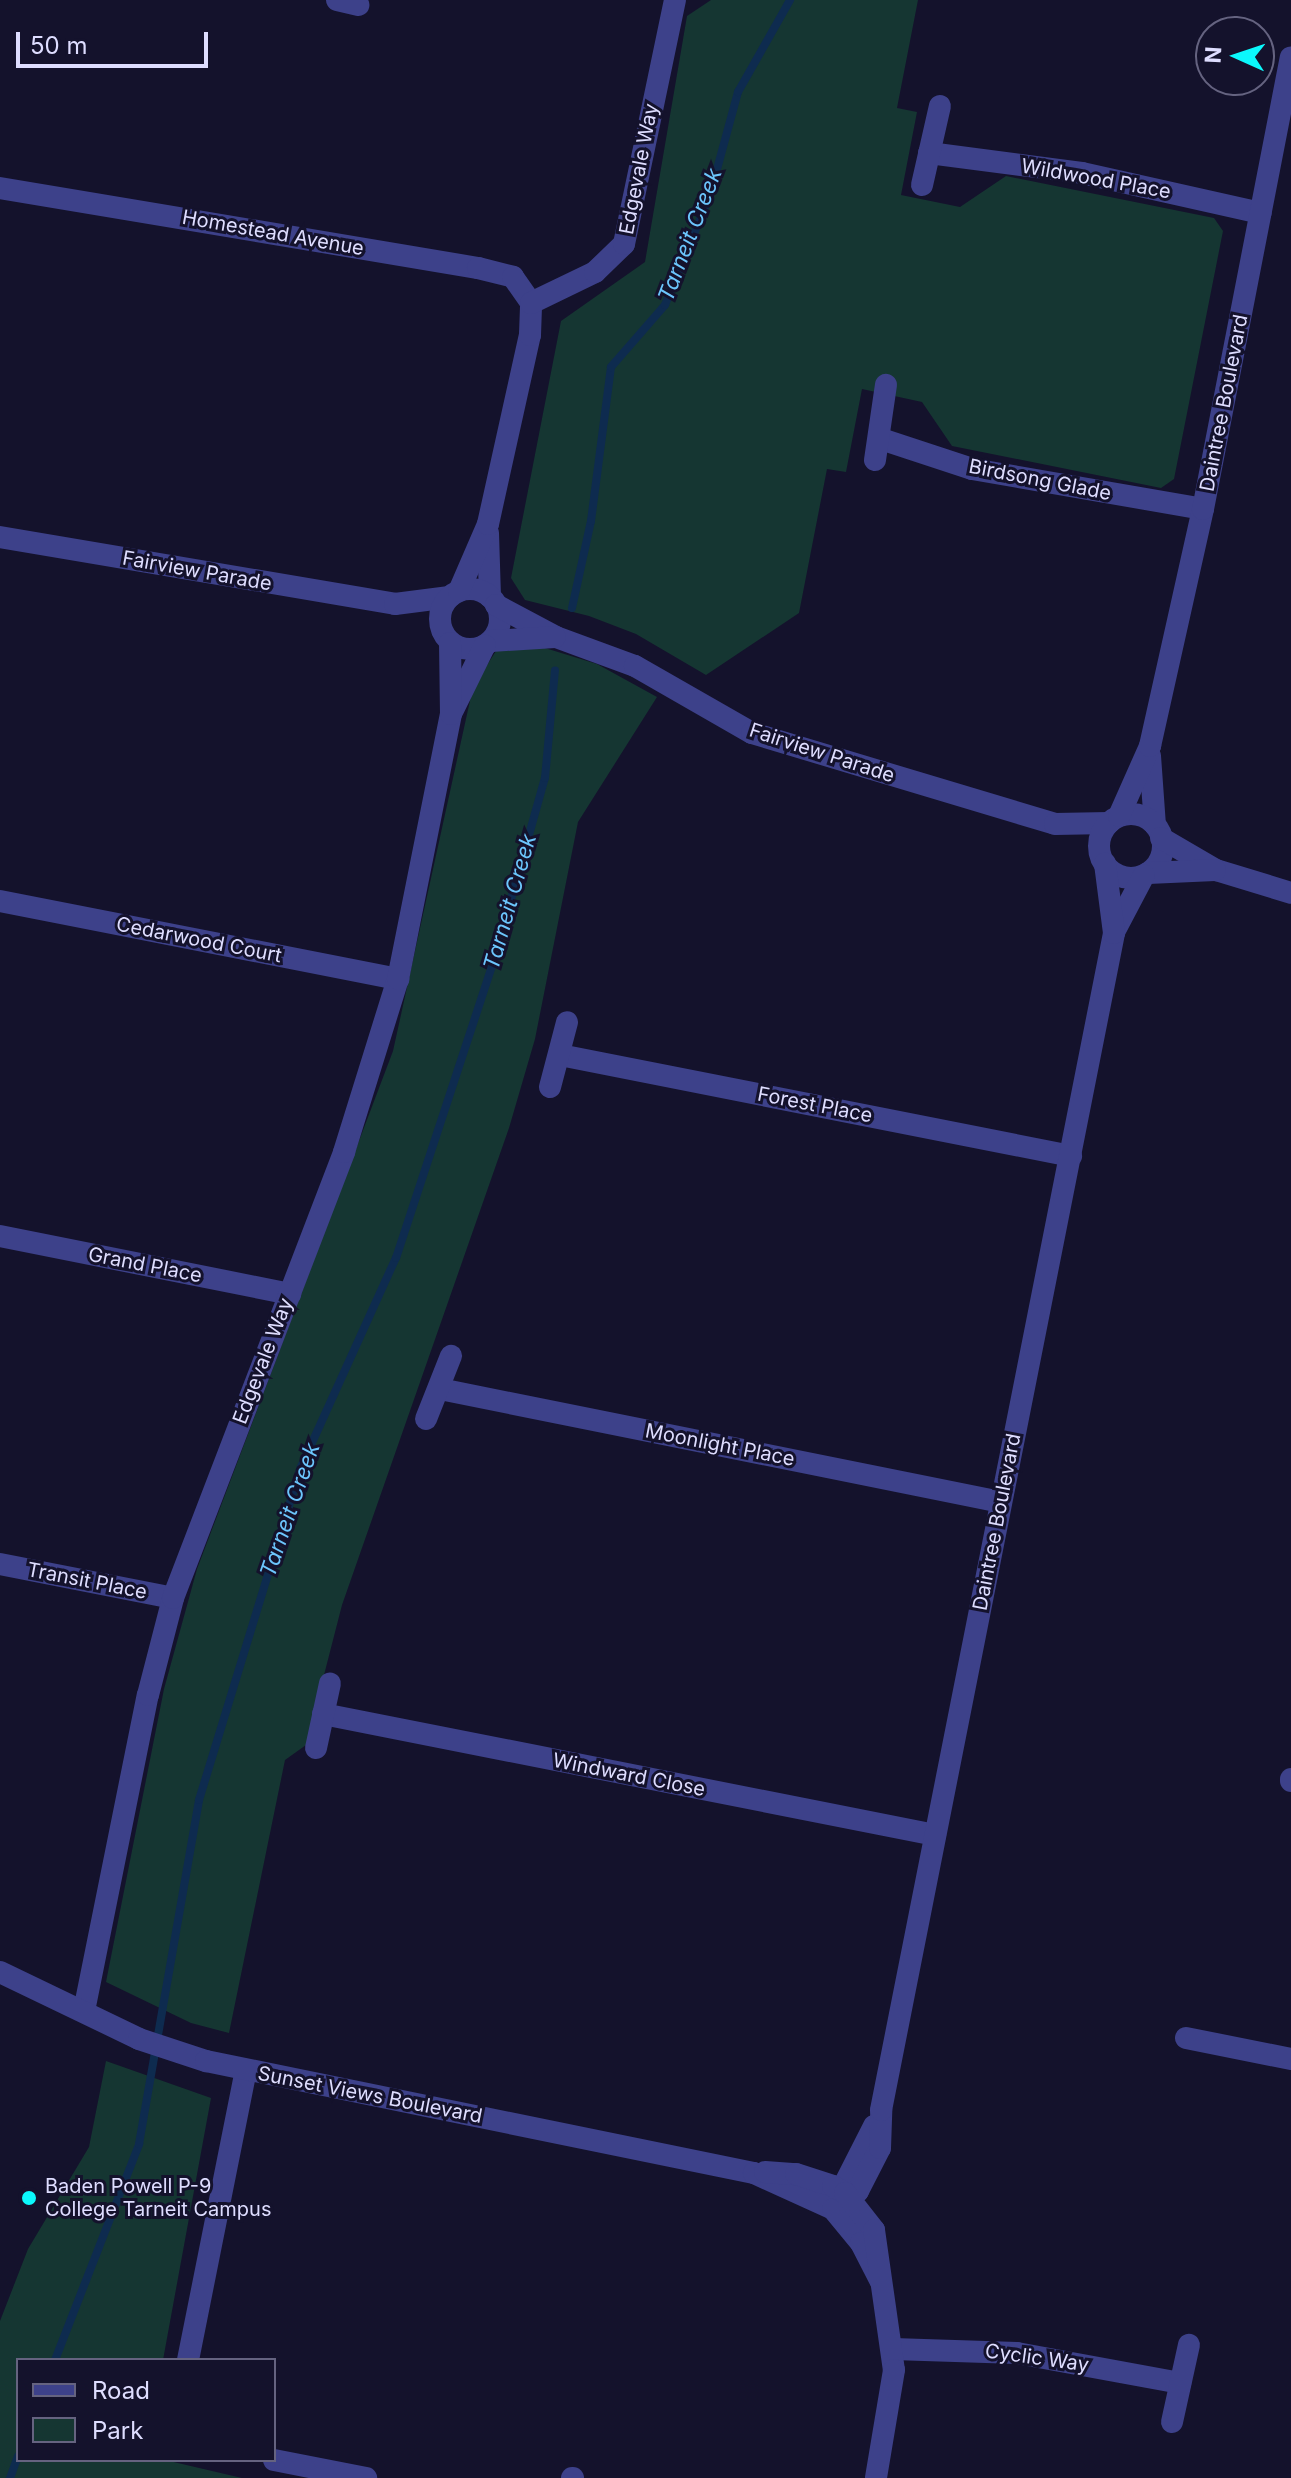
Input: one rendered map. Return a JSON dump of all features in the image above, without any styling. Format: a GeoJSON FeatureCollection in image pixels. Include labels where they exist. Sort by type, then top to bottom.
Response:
{"type":"FeatureCollection","features":[{"type":"Feature","properties":{"kind":"street","name":"Edgevale Way"},"geometry":{"type":"LineString","coordinates":[[531,303],[595,272],[624,244],[675,0]]}},
{"type":"Feature","properties":{"kind":"street","name":"Daintree Boulevard"},"geometry":{"type":"LineString","coordinates":[[1114,820],[1150,746],[1203,509],[1291,58]]}},
{"type":"Feature","properties":{"kind":"street"},"geometry":{"type":"LineString","coordinates":[[922,185],[940,106]]}},
{"type":"Feature","properties":{"kind":"street","name":"Wildwood Place"},"geometry":{"type":"LineString","coordinates":[[929,153],[1082,173],[1261,213]]}},
{"type":"Feature","properties":{"kind":"street","name":"Homestead Avenue"},"geometry":{"type":"LineString","coordinates":[[0,188],[478,268],[513,277],[531,303]]}},
{"type":"Feature","properties":{"kind":"street"},"geometry":{"type":"LineString","coordinates":[[488,524],[493,601],[499,624],[488,643],[468,650],[447,638],[440,614],[454,594],[488,524],[530,335],[531,303]]}},
{"type":"Feature","properties":{"kind":"street","name":"Birdsong Glade"},"geometry":{"type":"LineString","coordinates":[[886,385],[878,449],[972,469],[1203,509]]}},
{"type":"Feature","properties":{"kind":"street","name":"Fairview Parade"},"geometry":{"type":"LineString","coordinates":[[0,537],[395,604],[454,594]]}},
{"type":"Feature","properties":{"kind":"street"},"geometry":{"type":"LineString","coordinates":[[454,594],[475,590],[493,601]]}},
{"type":"Feature","properties":{"kind":"street","name":"Fairview Parade"},"geometry":{"type":"LineString","coordinates":[[493,601],[556,637],[635,666],[752,733],[1055,824],[1102,859]]}},
{"type":"Feature","properties":{"kind":"street","name":"Fairview Parade"},"geometry":{"type":"LineString","coordinates":[[395,604],[447,638]]}},
{"type":"Feature","properties":{"kind":"street","name":"Fairview Parade"},"geometry":{"type":"LineString","coordinates":[[488,643],[556,637]]}},
{"type":"Feature","properties":{"kind":"street","name":"Edgevale Way"},"geometry":{"type":"LineString","coordinates":[[84,2011],[148,1695],[173,1598],[358,1115],[398,979],[451,714],[447,638]]}},
{"type":"Feature","properties":{"kind":"street","name":"Edgevale Way"},"geometry":{"type":"LineString","coordinates":[[451,714],[488,643]]}},
{"type":"Feature","properties":{"kind":"street","name":"Daintree Boulevard"},"geometry":{"type":"LineString","coordinates":[[1150,746],[1158,832]]}},
{"type":"Feature","properties":{"kind":"street"},"geometry":{"type":"LineString","coordinates":[[1216,870],[1122,877],[1102,859],[1100,837],[1114,820],[1138,815],[1216,870],[1291,893]]}},
{"type":"Feature","properties":{"kind":"street","name":"Fairview Parade"},"geometry":{"type":"LineString","coordinates":[[1055,824],[1114,820]]}},
{"type":"Feature","properties":{"kind":"street"},"geometry":{"type":"LineString","coordinates":[[1146,874],[1160,858],[1158,832]]}},
{"type":"Feature","properties":{"kind":"street","name":"Daintree Boulevard"},"geometry":{"type":"LineString","coordinates":[[1102,859],[1114,933]]}},
{"type":"Feature","properties":{"kind":"street","name":"Daintree Boulevard"},"geometry":{"type":"LineString","coordinates":[[842,2197],[878,2158],[881,2110],[1114,933],[1146,874]]}},
{"type":"Feature","properties":{"kind":"street","name":"Cedarwood Court"},"geometry":{"type":"LineString","coordinates":[[0,901],[398,979]]}},
{"type":"Feature","properties":{"kind":"street"},"geometry":{"type":"LineString","coordinates":[[550,1087],[567,1022]]}},
{"type":"Feature","properties":{"kind":"street","name":"Forest Place"},"geometry":{"type":"LineString","coordinates":[[560,1055],[1071,1156]]}},
{"type":"Feature","properties":{"kind":"street","name":"Grand Place"},"geometry":{"type":"LineString","coordinates":[[0,1236],[290,1294]]}},
{"type":"Feature","properties":{"kind":"street"},"geometry":{"type":"LineString","coordinates":[[426,1419],[451,1356]]}},
{"type":"Feature","properties":{"kind":"street","name":"Moonlight Place"},"geometry":{"type":"LineString","coordinates":[[440,1389],[1001,1502]]}},
{"type":"Feature","properties":{"kind":"street","name":"Transit Place"},"geometry":{"type":"LineString","coordinates":[[0,1564],[173,1598]]}},
{"type":"Feature","properties":{"kind":"street"},"geometry":{"type":"LineString","coordinates":[[316,1748],[330,1683]]}},
{"type":"Feature","properties":{"kind":"street","name":"Windward Close"},"geometry":{"type":"LineString","coordinates":[[323,1714],[935,1835]]}},
{"type":"Feature","properties":{"kind":"street","name":"Sunset Views Boulevard"},"geometry":{"type":"LineString","coordinates":[[0,1972],[139,2039],[173,2051],[246,2070],[754,2173],[842,2197]]}},
{"type":"Feature","properties":{"kind":"street"},"geometry":{"type":"LineString","coordinates":[[1186,2038],[1291,2059]]}},
{"type":"Feature","properties":{"kind":"street"},"geometry":{"type":"LineString","coordinates":[[188,2358],[246,2070]]}},
{"type":"Feature","properties":{"kind":"street"},"geometry":{"type":"LineString","coordinates":[[842,2197],[880,2280],[893,2349],[892,2397],[876,2478]]}},
{"type":"Feature","properties":{"kind":"street"},"geometry":{"type":"LineString","coordinates":[[1172,2422],[1189,2345]]}},
{"type":"Feature","properties":{"kind":"street","name":"Cyclic Way"},"geometry":{"type":"LineString","coordinates":[[893,2349],[1017,2353],[1180,2383]]}},
{"type":"Feature","properties":{"kind":"street"},"geometry":{"type":"LineString","coordinates":[[276,2460],[366,2478]]}},
{"type":"Feature","properties":{"kind":"green space"},"geometry":{"type":"Polygon","coordinates":[[[711,0],[918,0],[897,108],[917,112],[901,195],[960,207],[1006,176],[1214,218],[1223,231],[1174,479],[1161,488],[952,446],[922,402],[862,389],[846,472],[827,469],[799,613],[706,675],[636,634],[589,616],[525,600],[511,578],[561,321],[645,262],[687,16],[711,0]]]}},
{"type":"Feature","properties":{"kind":"green space"},"geometry":{"type":"Polygon","coordinates":[[[545,648],[597,664],[657,697],[578,822],[535,1039],[509,1128],[342,1605],[306,1745],[285,1760],[229,2033],[191,2023],[106,1982],[164,1689],[197,1569],[393,1051],[473,687],[496,651],[545,648]]]}},
{"type":"Feature","properties":{"kind":"green space"},"geometry":{"type":"Polygon","coordinates":[[[106,2061],[211,2098],[163,2358],[16,2358],[16,2462],[174,2462],[242,2478],[0,2478],[0,2321],[28,2249],[89,2147],[106,2061]]]}},
{"type":"Feature","properties":{"kind":"waterway","name":"Tarneit Creek"},"geometry":{"type":"LineString","coordinates":[[572,608],[591,521],[611,367],[665,305],[710,195],[738,92],[790,0]]}},
{"type":"Feature","properties":{"kind":"waterway","name":"Tarneit Creek"},"geometry":{"type":"LineString","coordinates":[[56,2358],[139,2144],[199,1800],[301,1467],[396,1258],[496,953],[545,778],[555,670]]}},
{"type":"Feature","properties":{"kind":"waterway","name":"Tarneit Creek"},"geometry":{"type":"LineString","coordinates":[[10,2478],[16,2462]]}},
{"type":"Feature","properties":{"kind":"place","name":"Baden Powell P-9 College Tarneit Campus"},"geometry":{"type":"Point","coordinates":[29,2198]}}]}
